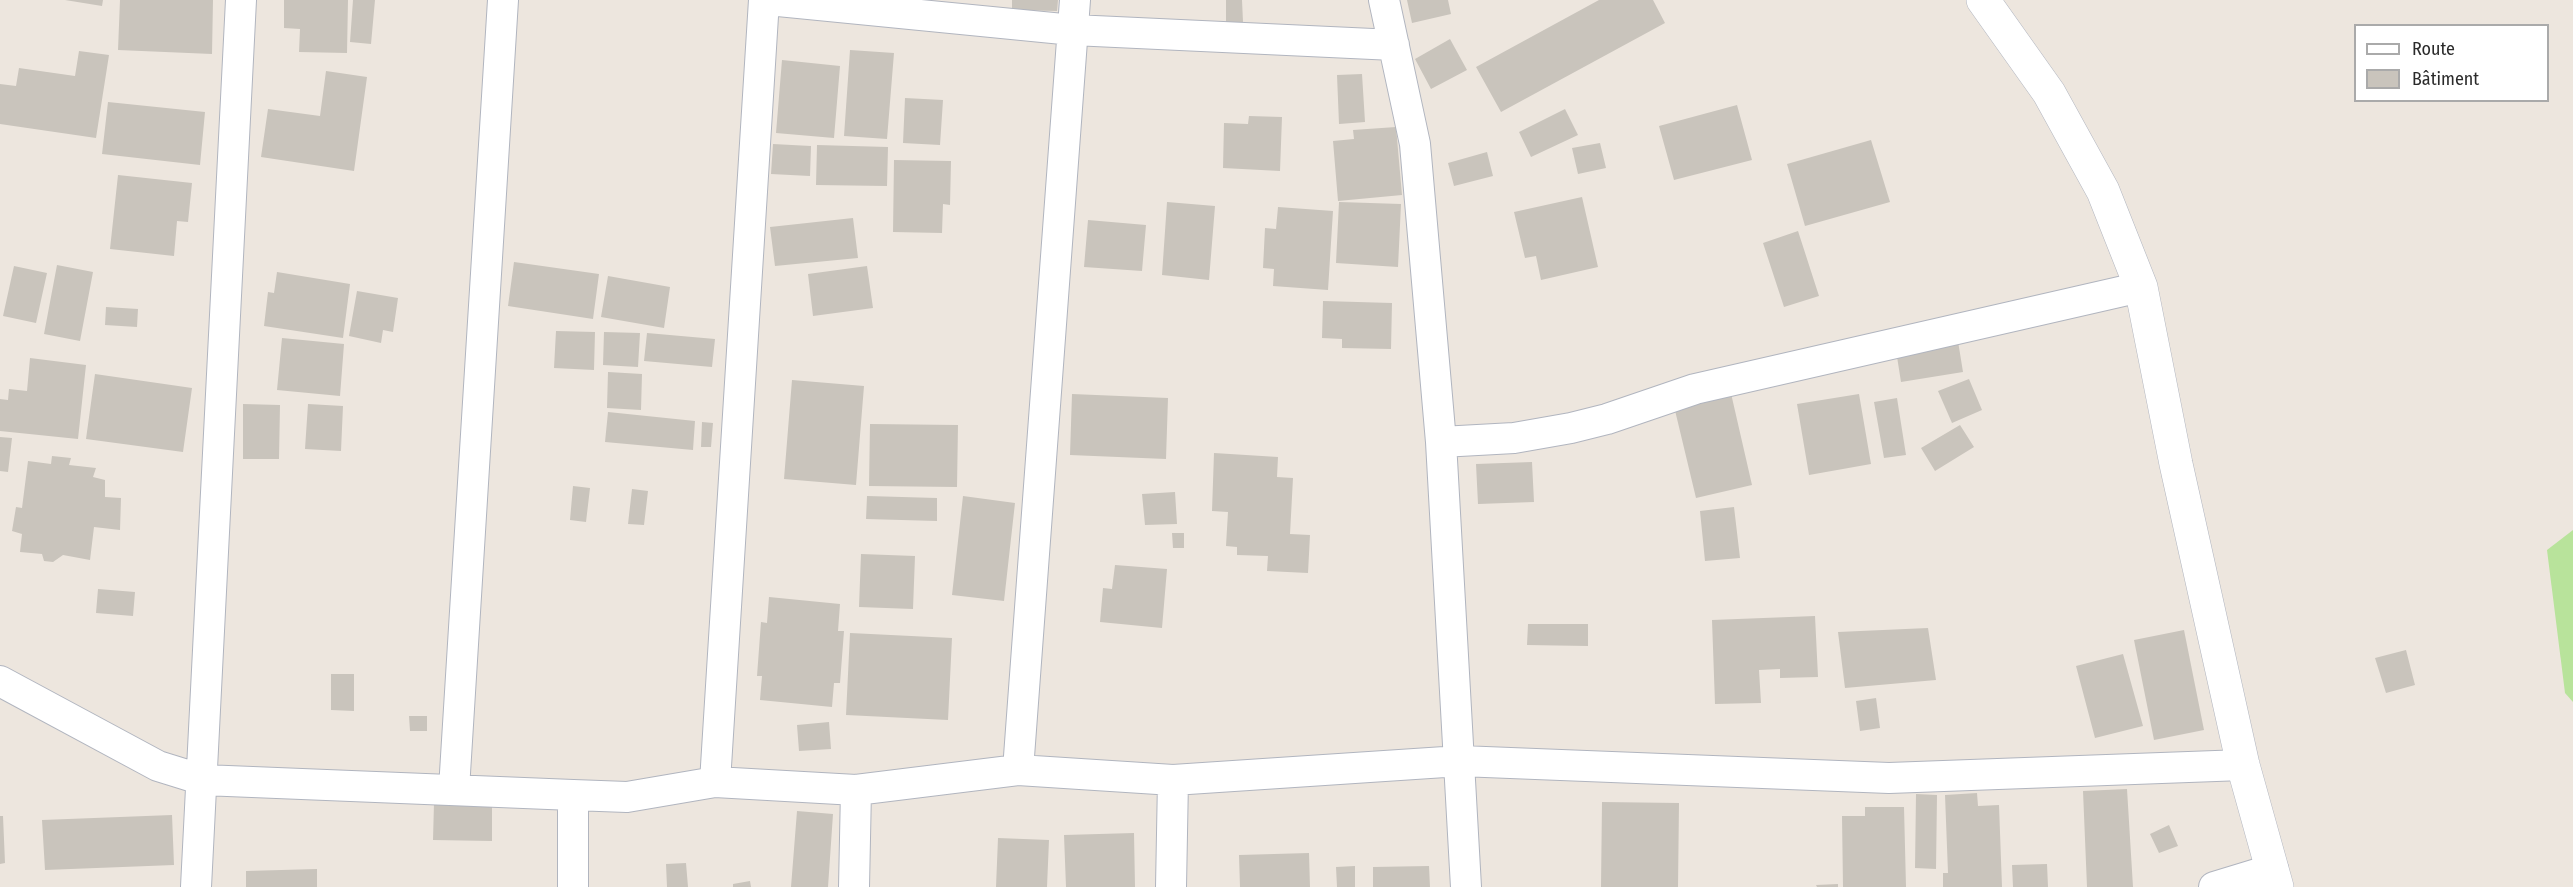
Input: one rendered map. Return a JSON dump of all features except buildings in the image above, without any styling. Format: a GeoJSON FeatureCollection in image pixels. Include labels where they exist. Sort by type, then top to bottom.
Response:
{"type":"FeatureCollection","features":[{"type":"Feature","properties":{"kind":"street"},"geometry":{"type":"LineString","coordinates":[[196,887],[241,0]]}},
{"type":"Feature","properties":{"kind":"street"},"geometry":{"type":"LineString","coordinates":[[454,789],[503,0]]}},
{"type":"Feature","properties":{"kind":"street"},"geometry":{"type":"LineString","coordinates":[[715,782],[766,0],[1073,30],[1395,45]]}},
{"type":"Feature","properties":{"kind":"street"},"geometry":{"type":"LineString","coordinates":[[1018,770],[1075,0]]}},
{"type":"Feature","properties":{"kind":"street"},"geometry":{"type":"LineString","coordinates":[[1384,0],[1414,144],[1441,442],[1466,887]]}},
{"type":"Feature","properties":{"kind":"street"},"geometry":{"type":"LineString","coordinates":[[1983,0],[2049,93],[2103,191],[2141,287],[2176,464],[2243,765],[2275,878],[2214,887]]}},
{"type":"Feature","properties":{"kind":"street"},"geometry":{"type":"LineString","coordinates":[[1441,442],[1514,438],[1570,428],[1607,419],[1695,389],[2141,287]]}},
{"type":"Feature","properties":{"kind":"street"},"geometry":{"type":"LineString","coordinates":[[0,681],[158,766],[203,780],[573,795],[627,796],[715,782],[856,790],[1018,770],[1173,780],[1460,761],[1889,778],[2243,765]]}},
{"type":"Feature","properties":{"kind":"street"},"geometry":{"type":"LineString","coordinates":[[1171,887],[1173,780]]}},
{"type":"Feature","properties":{"kind":"street"},"geometry":{"type":"LineString","coordinates":[[854,887],[856,790]]}},
{"type":"Feature","properties":{"kind":"street"},"geometry":{"type":"LineString","coordinates":[[573,795],[573,887]]}},
{"type":"Feature","properties":{"kind":"green space"},"geometry":{"type":"Polygon","coordinates":[[[2573,530],[2573,702],[2565,693],[2547,550],[2573,530]]]}}]}
